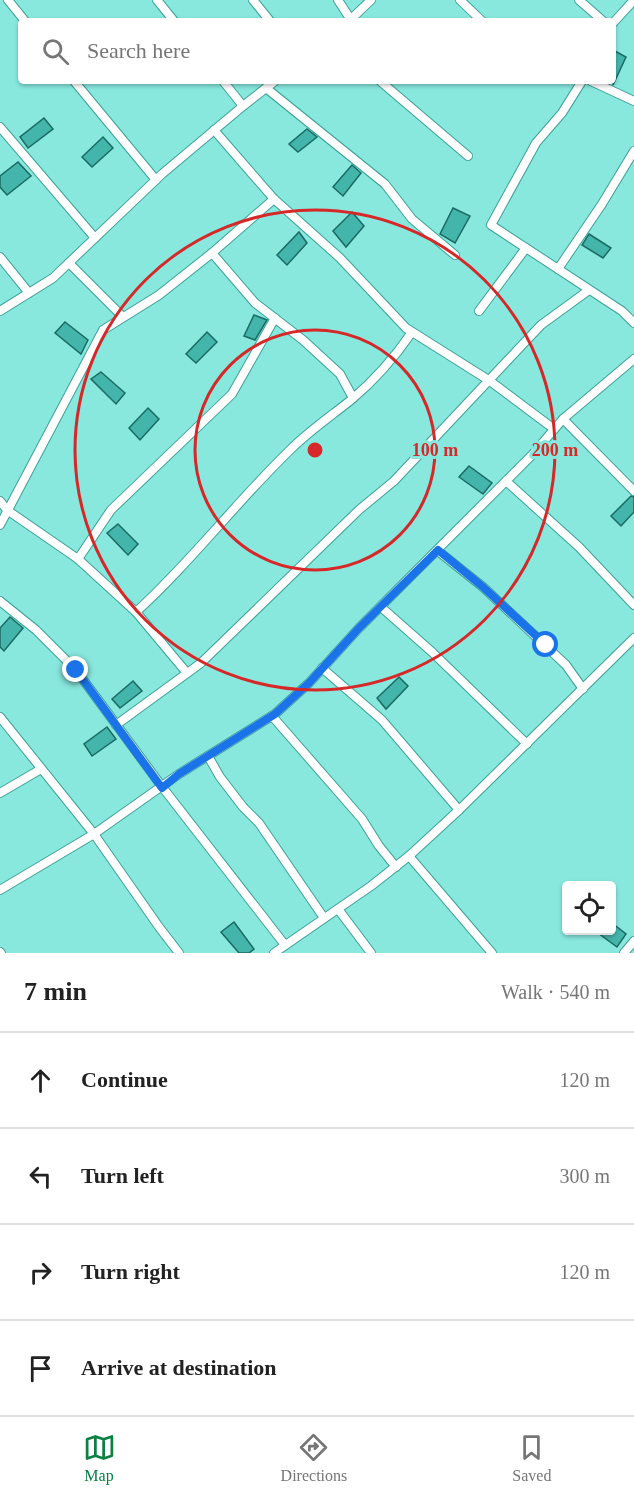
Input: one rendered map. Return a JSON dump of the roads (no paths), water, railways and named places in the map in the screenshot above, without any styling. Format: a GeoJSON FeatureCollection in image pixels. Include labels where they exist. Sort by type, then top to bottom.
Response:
{"type":"FeatureCollection","features":[{"type":"Feature","properties":{"kind":"street"},"geometry":{"type":"LineString","coordinates":[[8,0],[23,18]]}},
{"type":"Feature","properties":{"kind":"street"},"geometry":{"type":"LineString","coordinates":[[157,0],[172,18]]}},
{"type":"Feature","properties":{"kind":"street"},"geometry":{"type":"LineString","coordinates":[[252,0],[267,18]]}},
{"type":"Feature","properties":{"kind":"street"},"geometry":{"type":"LineString","coordinates":[[338,0],[349,18]]}},
{"type":"Feature","properties":{"kind":"street"},"geometry":{"type":"LineString","coordinates":[[352,18],[371,0]]}},
{"type":"Feature","properties":{"kind":"street"},"geometry":{"type":"LineString","coordinates":[[460,0],[479,18]]}},
{"type":"Feature","properties":{"kind":"street"},"geometry":{"type":"LineString","coordinates":[[579,0],[600,18]]}},
{"type":"Feature","properties":{"kind":"street"},"geometry":{"type":"LineString","coordinates":[[616,20],[634,0]]}},
{"type":"Feature","properties":{"kind":"street"},"geometry":{"type":"LineString","coordinates":[[76,84],[156,180]]}},
{"type":"Feature","properties":{"kind":"street"},"geometry":{"type":"LineString","coordinates":[[225,84],[243,106]]}},
{"type":"Feature","properties":{"kind":"street"},"geometry":{"type":"LineString","coordinates":[[0,310],[53,278],[156,180],[214,129],[271,84]]}},
{"type":"Feature","properties":{"kind":"street"},"geometry":{"type":"LineString","coordinates":[[384,84],[468,156]]}},
{"type":"Feature","properties":{"kind":"street"},"geometry":{"type":"LineString","coordinates":[[580,84],[562,113],[536,143],[490,225],[622,312],[634,323]]}},
{"type":"Feature","properties":{"kind":"street"},"geometry":{"type":"LineString","coordinates":[[597,84],[634,102]]}},
{"type":"Feature","properties":{"kind":"street"},"geometry":{"type":"LineString","coordinates":[[266,88],[385,184],[412,219],[455,255]]}},
{"type":"Feature","properties":{"kind":"street"},"geometry":{"type":"LineString","coordinates":[[0,126],[95,238]]}},
{"type":"Feature","properties":{"kind":"street"},"geometry":{"type":"LineString","coordinates":[[214,129],[274,199],[340,258],[406,328],[490,381],[554,429]]}},
{"type":"Feature","properties":{"kind":"street"},"geometry":{"type":"LineString","coordinates":[[558,270],[634,151]]}},
{"type":"Feature","properties":{"kind":"street"},"geometry":{"type":"LineString","coordinates":[[0,525],[103,330],[159,296],[274,199]]}},
{"type":"Feature","properties":{"kind":"street"},"geometry":{"type":"LineString","coordinates":[[479,311],[526,248]]}},
{"type":"Feature","properties":{"kind":"street"},"geometry":{"type":"LineString","coordinates":[[212,253],[255,303],[303,339],[340,374],[353,398]]}},
{"type":"Feature","properties":{"kind":"street"},"geometry":{"type":"LineString","coordinates":[[0,257],[29,293]]}},
{"type":"Feature","properties":{"kind":"street"},"geometry":{"type":"LineString","coordinates":[[69,263],[123,317]]}},
{"type":"Feature","properties":{"kind":"street"},"geometry":{"type":"LineString","coordinates":[[116,726],[201,663],[360,509],[394,481],[541,325],[589,290]]}},
{"type":"Feature","properties":{"kind":"street"},"geometry":{"type":"LineString","coordinates":[[78,559],[111,510],[232,394],[274,318]]}},
{"type":"Feature","properties":{"kind":"street"},"geometry":{"type":"LineString","coordinates":[[136,612],[195,554],[292,448],[381,372],[412,332]]}},
{"type":"Feature","properties":{"kind":"street"},"geometry":{"type":"LineString","coordinates":[[0,890],[94,834],[179,774],[272,716],[532,456],[563,418],[634,358]]}},
{"type":"Feature","properties":{"kind":"street"},"geometry":{"type":"LineString","coordinates":[[563,418],[634,491]]}},
{"type":"Feature","properties":{"kind":"street"},"geometry":{"type":"LineString","coordinates":[[506,481],[579,547],[634,605]]}},
{"type":"Feature","properties":{"kind":"street"},"geometry":{"type":"LineString","coordinates":[[0,501],[7,510],[78,559],[136,612],[187,673]]}},
{"type":"Feature","properties":{"kind":"street"},"geometry":{"type":"LineString","coordinates":[[438,550],[483,587],[553,652],[566,665],[583,689]]}},
{"type":"Feature","properties":{"kind":"street"},"geometry":{"type":"LineString","coordinates":[[0,601],[36,630],[76,670],[162,788],[285,945]]}},
{"type":"Feature","properties":{"kind":"street"},"geometry":{"type":"LineString","coordinates":[[381,607],[432,652],[527,744]]}},
{"type":"Feature","properties":{"kind":"street"},"geometry":{"type":"LineString","coordinates":[[274,953],[409,856],[634,638]]}},
{"type":"Feature","properties":{"kind":"street"},"geometry":{"type":"LineString","coordinates":[[322,668],[382,720],[459,810]]}},
{"type":"Feature","properties":{"kind":"street"},"geometry":{"type":"LineString","coordinates":[[272,716],[362,819],[396,867]]}},
{"type":"Feature","properties":{"kind":"street"},"geometry":{"type":"LineString","coordinates":[[0,717],[94,834],[179,953]]}},
{"type":"Feature","properties":{"kind":"street"},"geometry":{"type":"LineString","coordinates":[[208,756],[220,777],[243,807],[259,823],[324,918]]}},
{"type":"Feature","properties":{"kind":"street"},"geometry":{"type":"LineString","coordinates":[[0,793],[41,769]]}},
{"type":"Feature","properties":{"kind":"street"},"geometry":{"type":"LineString","coordinates":[[409,856],[492,953]]}},
{"type":"Feature","properties":{"kind":"street"},"geometry":{"type":"LineString","coordinates":[[338,909],[371,953]]}},
{"type":"Feature","properties":{"kind":"street"},"geometry":{"type":"LineString","coordinates":[[624,953],[634,941]]}}]}
